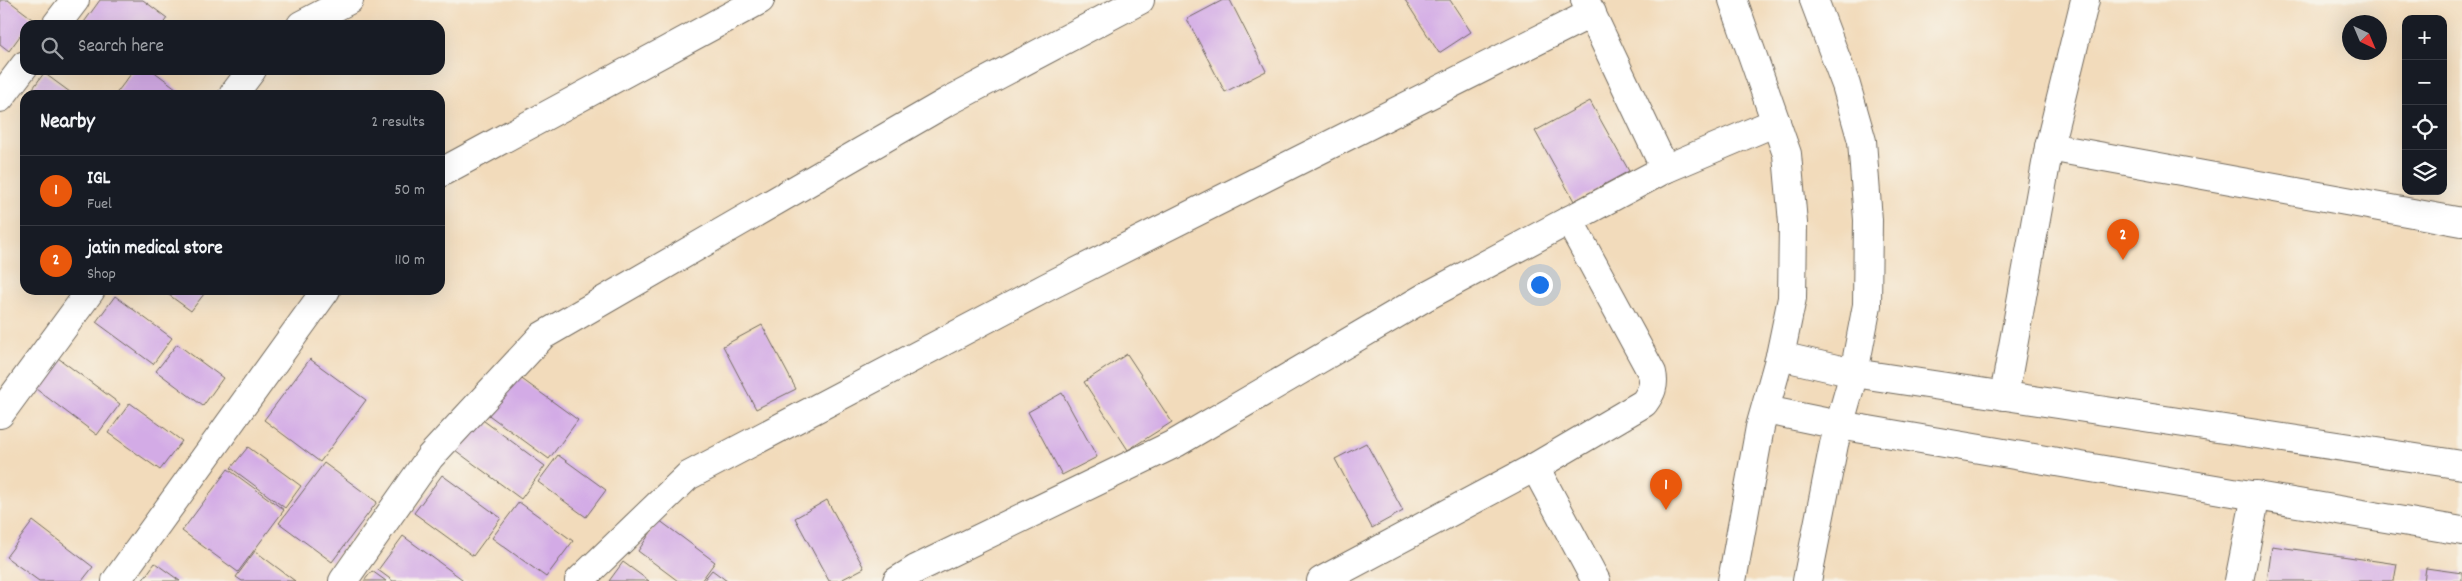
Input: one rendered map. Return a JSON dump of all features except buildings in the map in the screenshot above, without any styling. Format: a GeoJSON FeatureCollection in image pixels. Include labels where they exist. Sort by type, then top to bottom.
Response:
{"type":"FeatureCollection","features":[{"type":"Feature","properties":{"kind":"street"},"geometry":{"type":"LineString","coordinates":[[60,20],[75,0]]}},
{"type":"Feature","properties":{"kind":"street"},"geometry":{"type":"LineString","coordinates":[[311,20],[349,0]]}},
{"type":"Feature","properties":{"kind":"street"},"geometry":{"type":"LineString","coordinates":[[445,170],[760,0]]}},
{"type":"Feature","properties":{"kind":"street"},"geometry":{"type":"LineString","coordinates":[[343,581],[430,457],[542,336],[947,102],[1140,0]]}},
{"type":"Feature","properties":{"kind":"street"},"geometry":{"type":"LineString","coordinates":[[1732,581],[1766,410],[1792,298],[1793,223],[1787,154],[1733,0]]}},
{"type":"Feature","properties":{"kind":"street"},"geometry":{"type":"LineString","coordinates":[[1807,581],[1839,425],[1854,373],[1867,305],[1868,220],[1862,141],[1846,85],[1814,0]]}},
{"type":"Feature","properties":{"kind":"street"},"geometry":{"type":"LineString","coordinates":[[2004,396],[2049,148],[2085,0]]}},
{"type":"Feature","properties":{"kind":"street"},"geometry":{"type":"LineString","coordinates":[[579,581],[688,476],[1047,287],[1588,7],[1665,169]]}},
{"type":"Feature","properties":{"kind":"street"},"geometry":{"type":"LineString","coordinates":[[0,98],[20,72]]}},
{"type":"Feature","properties":{"kind":"street"},"geometry":{"type":"LineString","coordinates":[[238,90],[248,75]]}},
{"type":"Feature","properties":{"kind":"street"},"geometry":{"type":"LineString","coordinates":[[897,581],[916,569],[1176,443],[1427,296],[1665,169],[1776,122]]}},
{"type":"Feature","properties":{"kind":"street"},"geometry":{"type":"LineString","coordinates":[[2049,148],[2462,222]]}},
{"type":"Feature","properties":{"kind":"street"},"geometry":{"type":"LineString","coordinates":[[1321,581],[1535,467],[1644,403],[1651,393],[1654,382],[1652,373],[1569,220]]}},
{"type":"Feature","properties":{"kind":"street"},"geometry":{"type":"LineString","coordinates":[[0,414],[87,295]]}},
{"type":"Feature","properties":{"kind":"street"},"geometry":{"type":"LineString","coordinates":[[116,581],[322,295]]}},
{"type":"Feature","properties":{"kind":"street"},"geometry":{"type":"LineString","coordinates":[[1780,356],[1854,373],[2462,465]]}},
{"type":"Feature","properties":{"kind":"street"},"geometry":{"type":"LineString","coordinates":[[1766,410],[1839,425],[2462,531]]}},
{"type":"Feature","properties":{"kind":"street"},"geometry":{"type":"LineString","coordinates":[[1535,467],[1596,581]]}},
{"type":"Feature","properties":{"kind":"street"},"geometry":{"type":"LineString","coordinates":[[2239,581],[2256,495]]}},
{"type":"Feature","properties":{"kind":"place","name":"jatin medical store"},"geometry":{"type":"Point","coordinates":[2123,260]}},
{"type":"Feature","properties":{"kind":"place","name":"IGL"},"geometry":{"type":"Point","coordinates":[1666,510]}}]}
